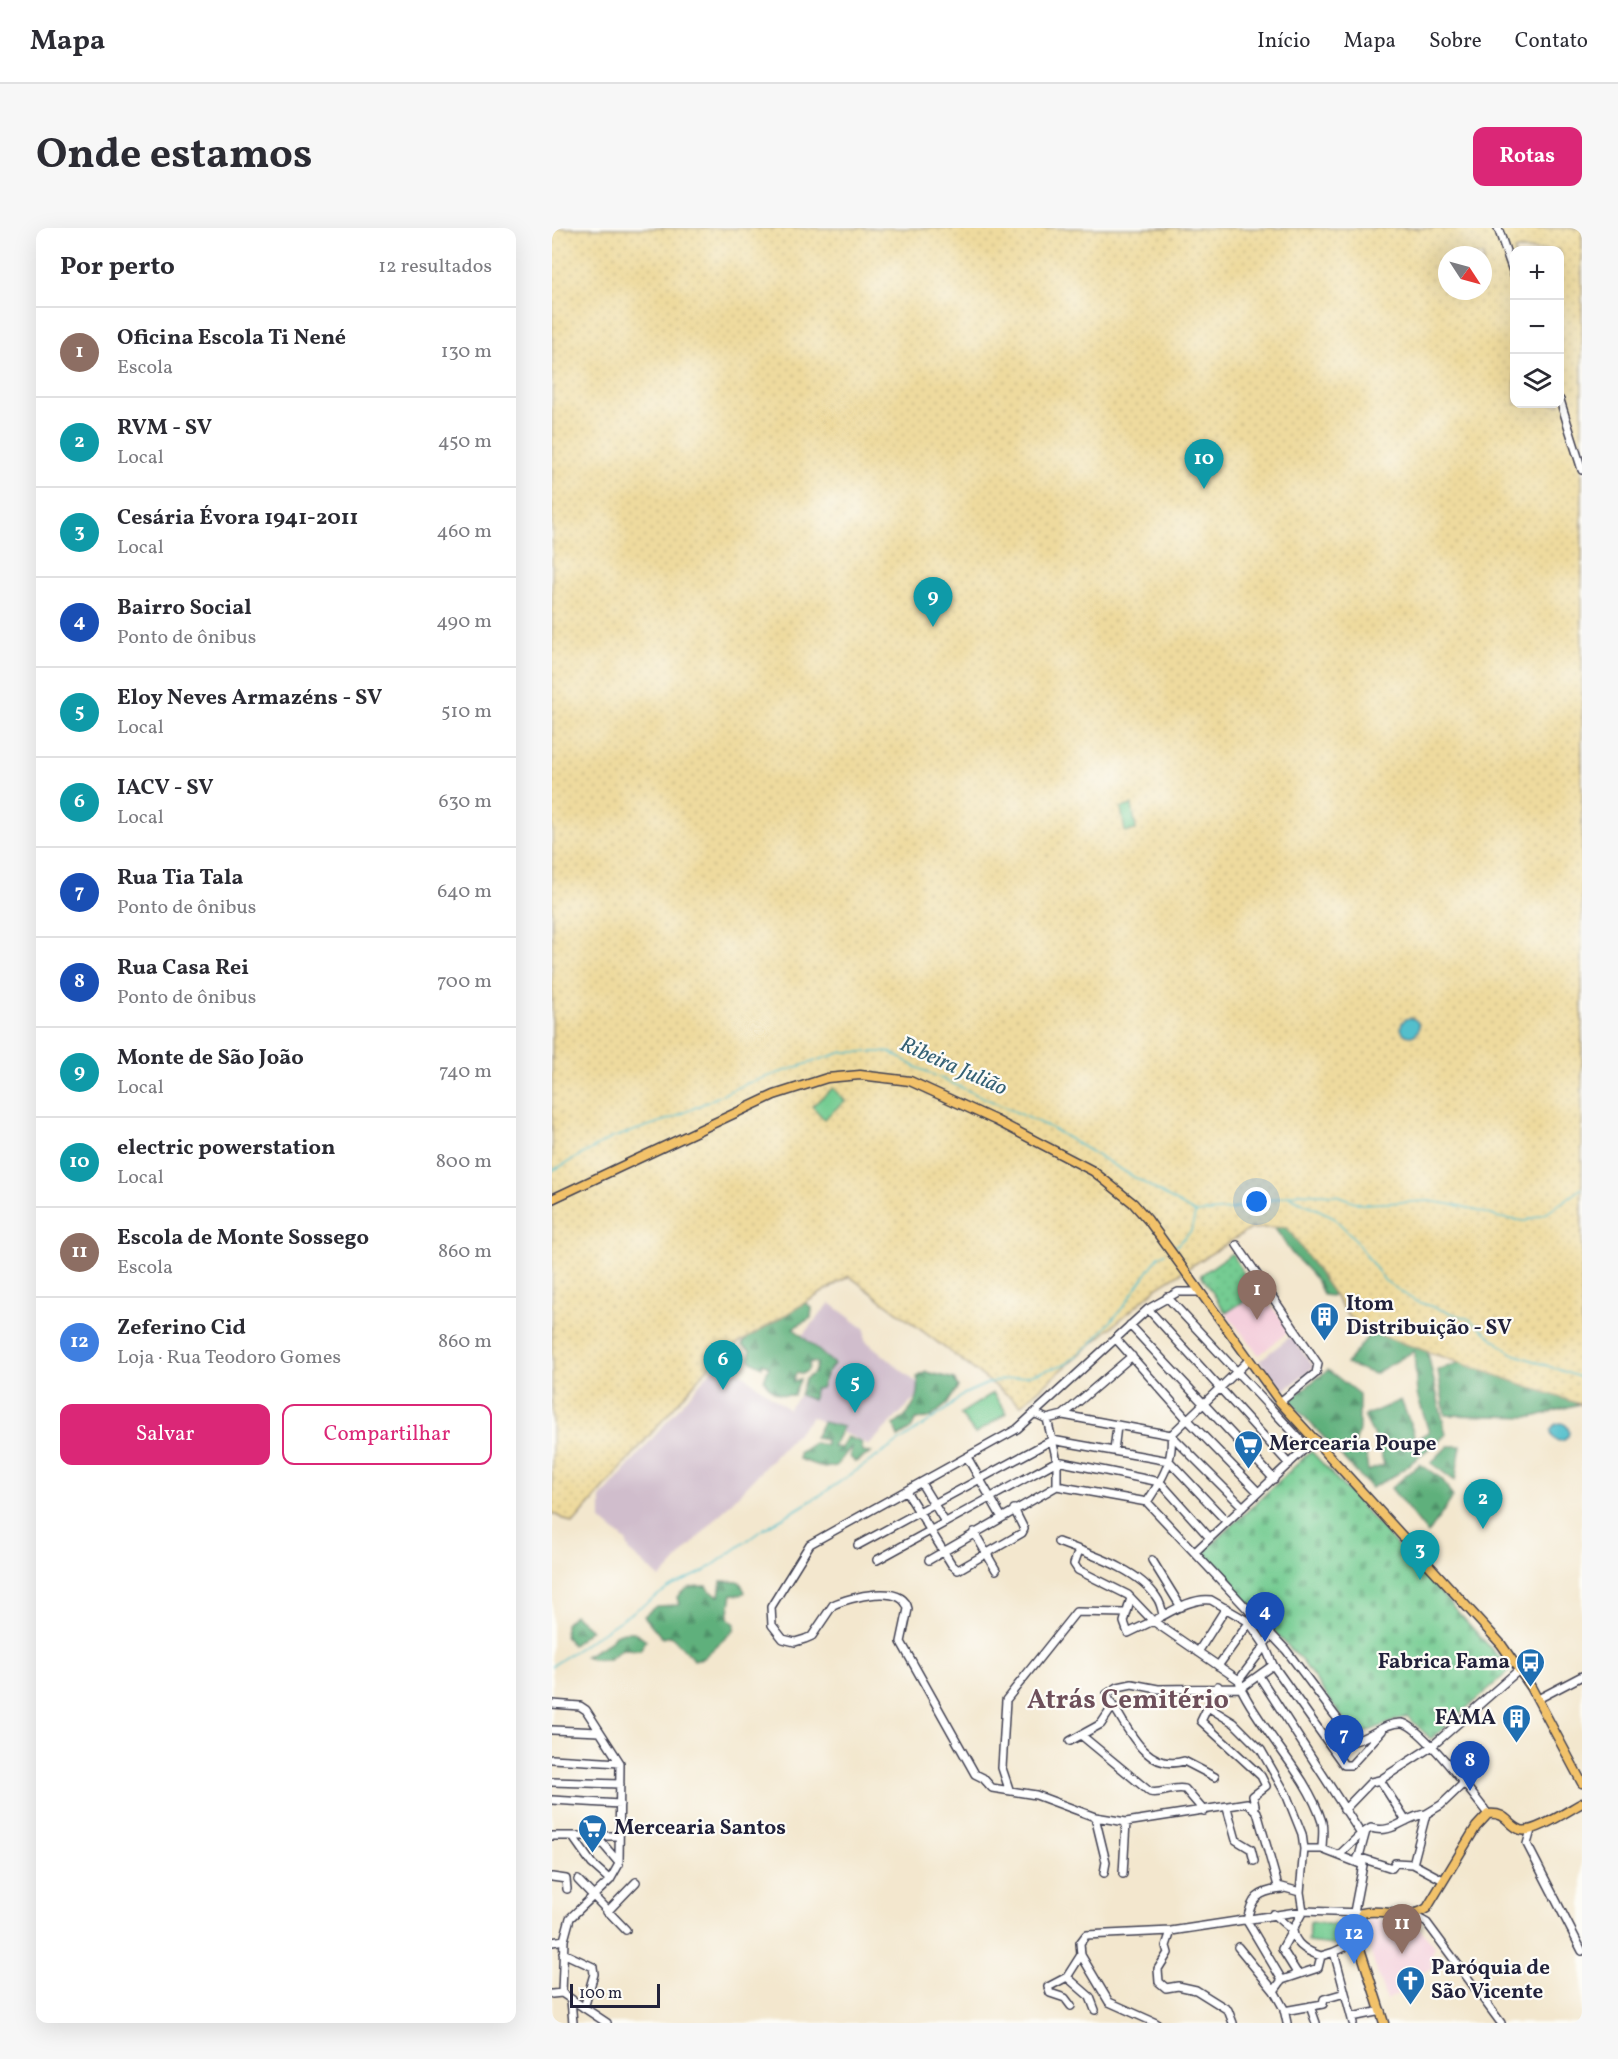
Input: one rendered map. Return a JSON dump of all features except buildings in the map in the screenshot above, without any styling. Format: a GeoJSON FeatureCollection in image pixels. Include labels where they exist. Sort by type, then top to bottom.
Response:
{"type":"FeatureCollection","features":[{"type":"Feature","properties":{"kind":"main road"},"geometry":{"type":"LineString","coordinates":[[552,1199],[774,1095],[843,1075],[893,1077],[910,1081],[961,1103],[1093,1171],[1140,1211],[1280,1402],[1501,1644],[1520,1669],[1582,1783]]}},
{"type":"Feature","properties":{"kind":"main road"},"geometry":{"type":"LineString","coordinates":[[1384,2023],[1354,1930],[1358,1912],[1413,1915],[1426,1908],[1476,1827],[1488,1814],[1503,1816],[1517,1828],[1531,1830],[1582,1803]]}},
{"type":"Feature","properties":{"kind":"street"},"geometry":{"type":"LineString","coordinates":[[1498,228],[1510,263]]}},
{"type":"Feature","properties":{"kind":"street"},"geometry":{"type":"LineString","coordinates":[[1563,408],[1582,470]]}},
{"type":"Feature","properties":{"kind":"street"},"geometry":{"type":"LineString","coordinates":[[1236,1245],[1318,1364],[1316,1373],[1280,1402]]}},
{"type":"Feature","properties":{"kind":"street"},"geometry":{"type":"LineString","coordinates":[[1200,1292],[1178,1292],[1148,1309],[1017,1429],[810,1544],[771,1607],[772,1625],[783,1639],[795,1642],[812,1636],[830,1608],[838,1603],[890,1593],[903,1599],[908,1609],[901,1641],[975,1774],[983,1778],[992,1788],[1036,1795],[1095,1817],[1126,1822],[1227,1808],[1247,1803],[1257,1812]]}},
{"type":"Feature","properties":{"kind":"street"},"geometry":{"type":"LineString","coordinates":[[1167,1297],[1307,1447]]}},
{"type":"Feature","properties":{"kind":"street"},"geometry":{"type":"LineString","coordinates":[[1148,1309],[1289,1464]]}},
{"type":"Feature","properties":{"kind":"street"},"geometry":{"type":"LineString","coordinates":[[1130,1325],[1274,1479]]}},
{"type":"Feature","properties":{"kind":"street"},"geometry":{"type":"LineString","coordinates":[[1116,1339],[1187,1419],[1258,1492]]}},
{"type":"Feature","properties":{"kind":"street"},"geometry":{"type":"LineString","coordinates":[[1063,1415],[1132,1356]]}},
{"type":"Feature","properties":{"kind":"street"},"geometry":{"type":"LineString","coordinates":[[1171,1435],[1249,1360]]}},
{"type":"Feature","properties":{"kind":"street"},"geometry":{"type":"LineString","coordinates":[[1034,1413],[1047,1419],[1063,1415],[1171,1435],[1243,1507]]}},
{"type":"Feature","properties":{"kind":"street"},"geometry":{"type":"LineString","coordinates":[[1047,1419],[1057,1461],[1058,1486]]}},
{"type":"Feature","properties":{"kind":"street"},"geometry":{"type":"LineString","coordinates":[[1113,1451],[1118,1426]]}},
{"type":"Feature","properties":{"kind":"street"},"geometry":{"type":"LineString","coordinates":[[1147,1502],[1160,1482],[1169,1461],[1173,1449],[1171,1435]]}},
{"type":"Feature","properties":{"kind":"street"},"geometry":{"type":"LineString","coordinates":[[1195,1552],[1315,1439]]}},
{"type":"Feature","properties":{"kind":"street"},"geometry":{"type":"LineString","coordinates":[[858,1545],[1052,1440],[1169,1461],[1227,1522]]}},
{"type":"Feature","properties":{"kind":"street"},"geometry":{"type":"LineString","coordinates":[[967,1457],[1001,1516]]}},
{"type":"Feature","properties":{"kind":"street"},"geometry":{"type":"LineString","coordinates":[[877,1560],[1057,1461],[1160,1482],[1210,1538]]}},
{"type":"Feature","properties":{"kind":"street"},"geometry":{"type":"LineString","coordinates":[[921,1483],[945,1522]]}},
{"type":"Feature","properties":{"kind":"street"},"geometry":{"type":"LineString","coordinates":[[929,1560],[1001,1516],[1058,1486],[1147,1502],[1195,1552],[1252,1619],[1272,1635],[1354,1741],[1364,1739],[1385,1727],[1397,1724],[1408,1725],[1464,1783],[1488,1814]]}},
{"type":"Feature","properties":{"kind":"street"},"geometry":{"type":"LineString","coordinates":[[906,1491],[958,1570],[1022,1533],[1024,1529],[1014,1509]]}},
{"type":"Feature","properties":{"kind":"street"},"geometry":{"type":"LineString","coordinates":[[974,1532],[996,1569]]}},
{"type":"Feature","properties":{"kind":"street"},"geometry":{"type":"LineString","coordinates":[[1058,1542],[1104,1559],[1148,1587],[1158,1598],[1163,1616]]}},
{"type":"Feature","properties":{"kind":"street"},"geometry":{"type":"LineString","coordinates":[[1079,1550],[1074,1563],[1078,1570],[1106,1581],[1131,1598],[1153,1621],[1240,1684],[1252,1710],[1272,1734],[1300,1780],[1322,1823],[1322,1849]]}},
{"type":"Feature","properties":{"kind":"street"},"geometry":{"type":"LineString","coordinates":[[1152,1560],[1181,1607]]}},
{"type":"Feature","properties":{"kind":"street"},"geometry":{"type":"LineString","coordinates":[[1131,1598],[1124,1622],[1128,1633],[1181,1607],[1204,1599],[1252,1619],[1273,1665],[1344,1765],[1351,1765],[1385,1727]]}},
{"type":"Feature","properties":{"kind":"street"},"geometry":{"type":"LineString","coordinates":[[1198,1652],[1226,1608]]}},
{"type":"Feature","properties":{"kind":"street"},"geometry":{"type":"LineString","coordinates":[[1009,1789],[1002,1768],[1006,1700],[1076,1612],[1125,1613]]}},
{"type":"Feature","properties":{"kind":"street"},"geometry":{"type":"LineString","coordinates":[[1218,1666],[1252,1619]]}},
{"type":"Feature","properties":{"kind":"street"},"geometry":{"type":"LineString","coordinates":[[1240,1684],[1272,1635]]}},
{"type":"Feature","properties":{"kind":"street"},"geometry":{"type":"LineString","coordinates":[[1215,1776],[1184,1761],[1175,1764],[1152,1758],[1131,1736],[1107,1694],[1118,1687],[1132,1684],[1158,1689],[1240,1684],[1259,1676],[1273,1665]]}},
{"type":"Feature","properties":{"kind":"street"},"geometry":{"type":"LineString","coordinates":[[1344,1810],[1371,1782],[1380,1780],[1431,1747],[1520,1669]]}},
{"type":"Feature","properties":{"kind":"street"},"geometry":{"type":"LineString","coordinates":[[1259,1676],[1344,1810],[1363,1832]]}},
{"type":"Feature","properties":{"kind":"street"},"geometry":{"type":"LineString","coordinates":[[1538,1700],[1582,1676]]}},
{"type":"Feature","properties":{"kind":"street"},"geometry":{"type":"LineString","coordinates":[[1218,1686],[1201,1720],[1202,1723],[1251,1764],[1266,1786],[1252,1796],[1278,1886],[1300,1892]]}},
{"type":"Feature","properties":{"kind":"street"},"geometry":{"type":"LineString","coordinates":[[552,1704],[580,1706],[591,1715],[620,1763],[619,1863],[610,1880],[570,1918],[564,1940],[562,1994]]}},
{"type":"Feature","properties":{"kind":"street"},"geometry":{"type":"LineString","coordinates":[[1070,1742],[1101,1724],[1113,1706]]}},
{"type":"Feature","properties":{"kind":"street"},"geometry":{"type":"LineString","coordinates":[[1208,1707],[1234,1723],[1262,1750],[1286,1794],[1302,1833],[1304,1849],[1300,1892],[1303,1911],[1282,1949],[1269,1958]]}},
{"type":"Feature","properties":{"kind":"street"},"geometry":{"type":"LineString","coordinates":[[552,1730],[600,1732]]}},
{"type":"Feature","properties":{"kind":"street"},"geometry":{"type":"LineString","coordinates":[[1081,1735],[1150,1792],[1171,1788],[1185,1789],[1204,1811]]}},
{"type":"Feature","properties":{"kind":"street"},"geometry":{"type":"LineString","coordinates":[[552,1759],[620,1763]]}},
{"type":"Feature","properties":{"kind":"street"},"geometry":{"type":"LineString","coordinates":[[1380,1780],[1406,1821]]}},
{"type":"Feature","properties":{"kind":"street"},"geometry":{"type":"LineString","coordinates":[[552,1782],[620,1784]]}},
{"type":"Feature","properties":{"kind":"street"},"geometry":{"type":"LineString","coordinates":[[1339,1855],[1363,1832],[1371,1828],[1382,1831],[1426,1814],[1441,1805],[1464,1783]]}},
{"type":"Feature","properties":{"kind":"street"},"geometry":{"type":"LineString","coordinates":[[552,1800],[620,1804]]}},
{"type":"Feature","properties":{"kind":"street"},"geometry":{"type":"LineString","coordinates":[[1227,1808],[1236,1840],[1251,1849],[1254,1861]]}},
{"type":"Feature","properties":{"kind":"street"},"geometry":{"type":"LineString","coordinates":[[1413,1864],[1426,1814]]}},
{"type":"Feature","properties":{"kind":"street"},"geometry":{"type":"LineString","coordinates":[[1095,1817],[1106,1862],[1104,1873]]}},
{"type":"Feature","properties":{"kind":"street"},"geometry":{"type":"LineString","coordinates":[[1123,1874],[1126,1822]]}},
{"type":"Feature","properties":{"kind":"street"},"geometry":{"type":"LineString","coordinates":[[1531,1830],[1527,1844],[1582,1951]]}},
{"type":"Feature","properties":{"kind":"street"},"geometry":{"type":"LineString","coordinates":[[1358,1860],[1363,1832]]}},
{"type":"Feature","properties":{"kind":"street"},"geometry":{"type":"LineString","coordinates":[[552,1836],[619,1836]]}},
{"type":"Feature","properties":{"kind":"street"},"geometry":{"type":"LineString","coordinates":[[596,1836],[619,1863]]}},
{"type":"Feature","properties":{"kind":"street"},"geometry":{"type":"LineString","coordinates":[[573,1837],[592,1864],[610,1880]]}},
{"type":"Feature","properties":{"kind":"street"},"geometry":{"type":"LineString","coordinates":[[1304,1849],[1322,1849],[1392,1868],[1395,1863],[1413,1864],[1443,1880]]}},
{"type":"Feature","properties":{"kind":"street"},"geometry":{"type":"LineString","coordinates":[[1156,2023],[1109,2002],[1081,1955],[1080,1943],[1086,1935],[1171,1931],[1303,1911],[1358,1912],[1363,1865],[1358,1860]]}},
{"type":"Feature","properties":{"kind":"street"},"geometry":{"type":"LineString","coordinates":[[552,1877],[566,1879],[567,1889]]}},
{"type":"Feature","properties":{"kind":"street"},"geometry":{"type":"LineString","coordinates":[[578,1880],[626,1930]]}},
{"type":"Feature","properties":{"kind":"street"},"geometry":{"type":"LineString","coordinates":[[608,1912],[636,1882]]}},
{"type":"Feature","properties":{"kind":"street"},"geometry":{"type":"LineString","coordinates":[[1282,1980],[1247,1921],[1250,1904],[1256,1896],[1286,1888]]}},
{"type":"Feature","properties":{"kind":"street"},"geometry":{"type":"LineString","coordinates":[[1426,1908],[1426,1923]]}},
{"type":"Feature","properties":{"kind":"street"},"geometry":{"type":"LineString","coordinates":[[1273,1914],[1293,1931],[1294,1937],[1301,1946],[1321,1956],[1358,1941]]}},
{"type":"Feature","properties":{"kind":"street"},"geometry":{"type":"LineString","coordinates":[[1413,1915],[1426,1923],[1501,2023]]}},
{"type":"Feature","properties":{"kind":"street"},"geometry":{"type":"LineString","coordinates":[[1171,1931],[1166,1946],[1168,1953],[1158,1969],[1159,1982],[1166,1988],[1178,1986],[1196,1990],[1228,2010],[1233,2023]]}},
{"type":"Feature","properties":{"kind":"street"},"geometry":{"type":"LineString","coordinates":[[552,1942],[564,1940]]}},
{"type":"Feature","properties":{"kind":"street"},"geometry":{"type":"LineString","coordinates":[[1238,1947],[1274,1991],[1287,2023]]}},
{"type":"Feature","properties":{"kind":"street"},"geometry":{"type":"LineString","coordinates":[[1282,1949],[1297,1973]]}},
{"type":"Feature","properties":{"kind":"street"},"geometry":{"type":"LineString","coordinates":[[1334,1952],[1352,2020],[1381,2011]]}},
{"type":"Feature","properties":{"kind":"street"},"geometry":{"type":"LineString","coordinates":[[563,1953],[593,1967],[594,1974],[584,2008]]}},
{"type":"Feature","properties":{"kind":"street"},"geometry":{"type":"LineString","coordinates":[[1071,2006],[1065,1998],[1050,1993],[1048,1988],[1068,1977],[1081,1955]]}},
{"type":"Feature","properties":{"kind":"street"},"geometry":{"type":"LineString","coordinates":[[1274,1991],[1282,1980],[1297,1973],[1318,1968],[1321,1956]]}},
{"type":"Feature","properties":{"kind":"street"},"geometry":{"type":"LineString","coordinates":[[1068,1977],[1090,1997],[1095,2010]]}},
{"type":"Feature","properties":{"kind":"street"},"geometry":{"type":"LineString","coordinates":[[1284,2011],[1310,2006],[1345,1993]]}},
{"type":"Feature","properties":{"kind":"street"},"geometry":{"type":"LineString","coordinates":[[552,1994],[562,1994],[607,2023]]}},
{"type":"Feature","properties":{"kind":"street"},"geometry":{"type":"LineString","coordinates":[[571,2000],[573,2023]]}},
{"type":"Feature","properties":{"kind":"street"},"geometry":{"type":"LineString","coordinates":[[1310,2006],[1316,2023]]}},
{"type":"Feature","properties":{"kind":"shaded area"},"geometry":{"type":"Polygon","coordinates":[[[1259,1291],[1288,1327],[1288,1332],[1259,1355],[1226,1313],[1259,1291]]]}},
{"type":"Feature","properties":{"kind":"shaded area"},"geometry":{"type":"Polygon","coordinates":[[[830,1303],[865,1329],[865,1340],[924,1389],[869,1445],[812,1417],[660,1578],[630,1552],[626,1541],[601,1520],[601,1498],[722,1358],[788,1409],[827,1363],[799,1339],[830,1303]]]}},
{"type":"Feature","properties":{"kind":"shaded area"},"geometry":{"type":"Polygon","coordinates":[[[1291,1336],[1314,1367],[1285,1390],[1259,1361],[1291,1336]]]}},
{"type":"Feature","properties":{"kind":"shaded area"},"geometry":{"type":"Polygon","coordinates":[[[1367,1919],[1405,1922],[1421,1930],[1435,1946],[1430,1962],[1432,1968],[1405,1982],[1408,1989],[1386,2000],[1364,1932],[1367,1919]]]}},
{"type":"Feature","properties":{"kind":"green space"},"geometry":{"type":"Polygon","coordinates":[[[1132,805],[1136,830],[1125,832],[1121,808],[1132,805]]]}},
{"type":"Feature","properties":{"kind":"green space"},"geometry":{"type":"Polygon","coordinates":[[[833,1088],[845,1101],[824,1119],[812,1106],[833,1088]]]}},
{"type":"Feature","properties":{"kind":"green space"},"geometry":{"type":"Polygon","coordinates":[[[1284,1201],[1337,1290],[1331,1296],[1323,1295],[1312,1275],[1291,1253],[1279,1233],[1263,1219],[1284,1201]]]}},
{"type":"Feature","properties":{"kind":"green space"},"geometry":{"type":"Polygon","coordinates":[[[1232,1253],[1255,1294],[1226,1313],[1201,1275],[1232,1253]]]}},
{"type":"Feature","properties":{"kind":"green space"},"geometry":{"type":"Polygon","coordinates":[[[797,1295],[812,1308],[811,1318],[793,1328],[834,1364],[827,1373],[821,1388],[814,1389],[813,1400],[800,1395],[805,1379],[814,1373],[817,1363],[810,1362],[808,1370],[802,1374],[796,1373],[793,1382],[800,1379],[794,1395],[784,1395],[773,1391],[764,1380],[769,1366],[762,1363],[762,1367],[750,1360],[750,1350],[742,1345],[749,1336],[797,1295]]]}},
{"type":"Feature","properties":{"kind":"green space"},"geometry":{"type":"Polygon","coordinates":[[[1373,1330],[1426,1345],[1446,1435],[1397,1474],[1371,1488],[1289,1400],[1328,1370],[1359,1394],[1359,1430],[1354,1448],[1366,1454],[1368,1471],[1384,1465],[1379,1446],[1364,1416],[1401,1400],[1416,1439],[1429,1432],[1417,1394],[1414,1351],[1374,1374],[1346,1364],[1373,1330]]]}},
{"type":"Feature","properties":{"kind":"green space"},"geometry":{"type":"Polygon","coordinates":[[[1478,1356],[1582,1403],[1533,1417],[1445,1415],[1438,1370],[1478,1356]]]}},
{"type":"Feature","properties":{"kind":"green space"},"geometry":{"type":"Polygon","coordinates":[[[926,1372],[954,1379],[958,1387],[947,1404],[930,1418],[916,1419],[911,1429],[898,1437],[894,1425],[914,1404],[918,1392],[917,1377],[926,1372]]]}},
{"type":"Feature","properties":{"kind":"green space"},"geometry":{"type":"Polygon","coordinates":[[[993,1393],[1007,1413],[975,1434],[960,1414],[993,1393]]]}},
{"type":"Feature","properties":{"kind":"green space"},"geometry":{"type":"Polygon","coordinates":[[[823,1422],[843,1427],[833,1447],[841,1448],[847,1437],[861,1442],[863,1452],[871,1453],[855,1462],[850,1457],[851,1447],[836,1466],[824,1468],[799,1459],[799,1453],[814,1443],[826,1445],[826,1440],[815,1438],[823,1422]]]}},
{"type":"Feature","properties":{"kind":"green space"},"geometry":{"type":"Polygon","coordinates":[[[1448,1446],[1461,1446],[1455,1481],[1431,1463],[1448,1446]]]}},
{"type":"Feature","properties":{"kind":"green space"},"geometry":{"type":"Polygon","coordinates":[[[1311,1451],[1507,1666],[1509,1671],[1431,1739],[1407,1716],[1356,1736],[1302,1661],[1202,1554],[1311,1451]]]}},
{"type":"Feature","properties":{"kind":"green space"},"geometry":{"type":"Polygon","coordinates":[[[1420,1464],[1442,1479],[1453,1497],[1428,1534],[1391,1488],[1420,1464]]]}},
{"type":"Feature","properties":{"kind":"green space"},"geometry":{"type":"Polygon","coordinates":[[[721,1581],[740,1582],[745,1592],[741,1595],[732,1594],[728,1618],[735,1624],[734,1630],[703,1658],[694,1660],[671,1636],[662,1638],[644,1616],[656,1606],[679,1605],[677,1597],[690,1587],[707,1586],[710,1591],[719,1596],[721,1581]]]}},
{"type":"Feature","properties":{"kind":"green space"},"geometry":{"type":"Polygon","coordinates":[[[574,1615],[591,1630],[572,1645],[565,1636],[565,1624],[574,1615]]]}},
{"type":"Feature","properties":{"kind":"green space"},"geometry":{"type":"Polygon","coordinates":[[[634,1632],[646,1641],[640,1650],[622,1649],[608,1660],[585,1656],[609,1643],[615,1635],[634,1632]]]}},
{"type":"Feature","properties":{"kind":"green space"},"geometry":{"type":"Polygon","coordinates":[[[1310,1922],[1344,1926],[1342,1946],[1308,1942],[1310,1922]]]}},
{"type":"Feature","properties":{"kind":"sand"},"geometry":{"type":"Polygon","coordinates":[[[552,228],[1582,228],[1582,1405],[1356,1327],[1287,1227],[1250,1229],[1158,1287],[1021,1405],[849,1276],[718,1356],[573,1524],[552,1513],[552,228]]]}},
{"type":"Feature","properties":{"kind":"water"},"geometry":{"type":"Polygon","coordinates":[[[1406,1018],[1414,1018],[1419,1023],[1417,1034],[1406,1036],[1401,1031],[1401,1023],[1406,1018]]]}},
{"type":"Feature","properties":{"kind":"water"},"geometry":{"type":"Polygon","coordinates":[[[1560,1423],[1566,1426],[1569,1432],[1566,1438],[1560,1441],[1554,1438],[1551,1432],[1554,1426],[1560,1423]]]}},
{"type":"Feature","properties":{"kind":"waterway","name":"Ribeira Julião"},"geometry":{"type":"LineString","coordinates":[[552,1171],[612,1138],[675,1117],[745,1084],[843,1052],[890,1052],[918,1068],[1051,1128],[1195,1213],[1229,1210],[1299,1193],[1336,1195],[1361,1204],[1429,1201],[1461,1206],[1501,1218],[1525,1221],[1547,1213],[1582,1188]]}},
{"type":"Feature","properties":{"kind":"waterway"},"geometry":{"type":"LineString","coordinates":[[1288,1196],[1332,1216],[1352,1236],[1385,1281],[1415,1301],[1469,1319],[1511,1353],[1582,1378]]}},
{"type":"Feature","properties":{"kind":"waterway"},"geometry":{"type":"LineString","coordinates":[[1175,1247],[1191,1231],[1195,1214]]}},
{"type":"Feature","properties":{"kind":"waterway"},"geometry":{"type":"LineString","coordinates":[[552,1666],[670,1587],[705,1571],[762,1530],[819,1496],[944,1411],[964,1394],[991,1382],[1030,1375],[1066,1364],[1092,1343],[1120,1311],[1159,1256],[1165,1253]]}},
{"type":"Feature","properties":{"kind":"place","name":"electric powerstation"},"geometry":{"type":"Point","coordinates":[1204,489]}},
{"type":"Feature","properties":{"kind":"place","name":"Monte de São João"},"geometry":{"type":"Point","coordinates":[933,627]}},
{"type":"Feature","properties":{"kind":"place","name":"Oficina Escola Ti Nené"},"geometry":{"type":"Point","coordinates":[1257,1320]}},
{"type":"Feature","properties":{"kind":"place","name":"Itom Distribuição - SV"},"geometry":{"type":"Point","coordinates":[1325,1342]}},
{"type":"Feature","properties":{"kind":"place","name":"IACV - SV"},"geometry":{"type":"Point","coordinates":[723,1390]}},
{"type":"Feature","properties":{"kind":"place","name":"Eloy Neves Armazéns - SV"},"geometry":{"type":"Point","coordinates":[855,1413]}},
{"type":"Feature","properties":{"kind":"place","name":"Mercearia Poupe"},"geometry":{"type":"Point","coordinates":[1248,1470]}},
{"type":"Feature","properties":{"kind":"place","name":"RVM - SV"},"geometry":{"type":"Point","coordinates":[1483,1529]}},
{"type":"Feature","properties":{"kind":"place","name":"Cesária Évora 1941-2011"},"geometry":{"type":"Point","coordinates":[1420,1580]}},
{"type":"Feature","properties":{"kind":"place","name":"Bairro Social"},"geometry":{"type":"Point","coordinates":[1265,1642]}},
{"type":"Feature","properties":{"kind":"place","name":"Fabrica Fama"},"geometry":{"type":"Point","coordinates":[1531,1688]}},
{"type":"Feature","properties":{"kind":"place","name":"FAMA"},"geometry":{"type":"Point","coordinates":[1517,1744]}},
{"type":"Feature","properties":{"kind":"place","name":"Rua Tia Tala"},"geometry":{"type":"Point","coordinates":[1344,1765]}},
{"type":"Feature","properties":{"kind":"place","name":"Rua Casa Rei"},"geometry":{"type":"Point","coordinates":[1470,1791]}},
{"type":"Feature","properties":{"kind":"place","name":"Mercearia Santos"},"geometry":{"type":"Point","coordinates":[593,1854]}},
{"type":"Feature","properties":{"kind":"place","name":"Escola de Monte Sossego"},"geometry":{"type":"Point","coordinates":[1402,1954]}},
{"type":"Feature","properties":{"kind":"place","name":"Zeferino Cid"},"geometry":{"type":"Point","coordinates":[1354,1964]}},
{"type":"Feature","properties":{"kind":"place","name":"Paróquia de São Vicente"},"geometry":{"type":"Point","coordinates":[1410,2006]}},
{"type":"Feature","properties":{"kind":"district","name":"Atrás Cemitério"},"geometry":{"type":"Point","coordinates":[1128,1701]}}]}
